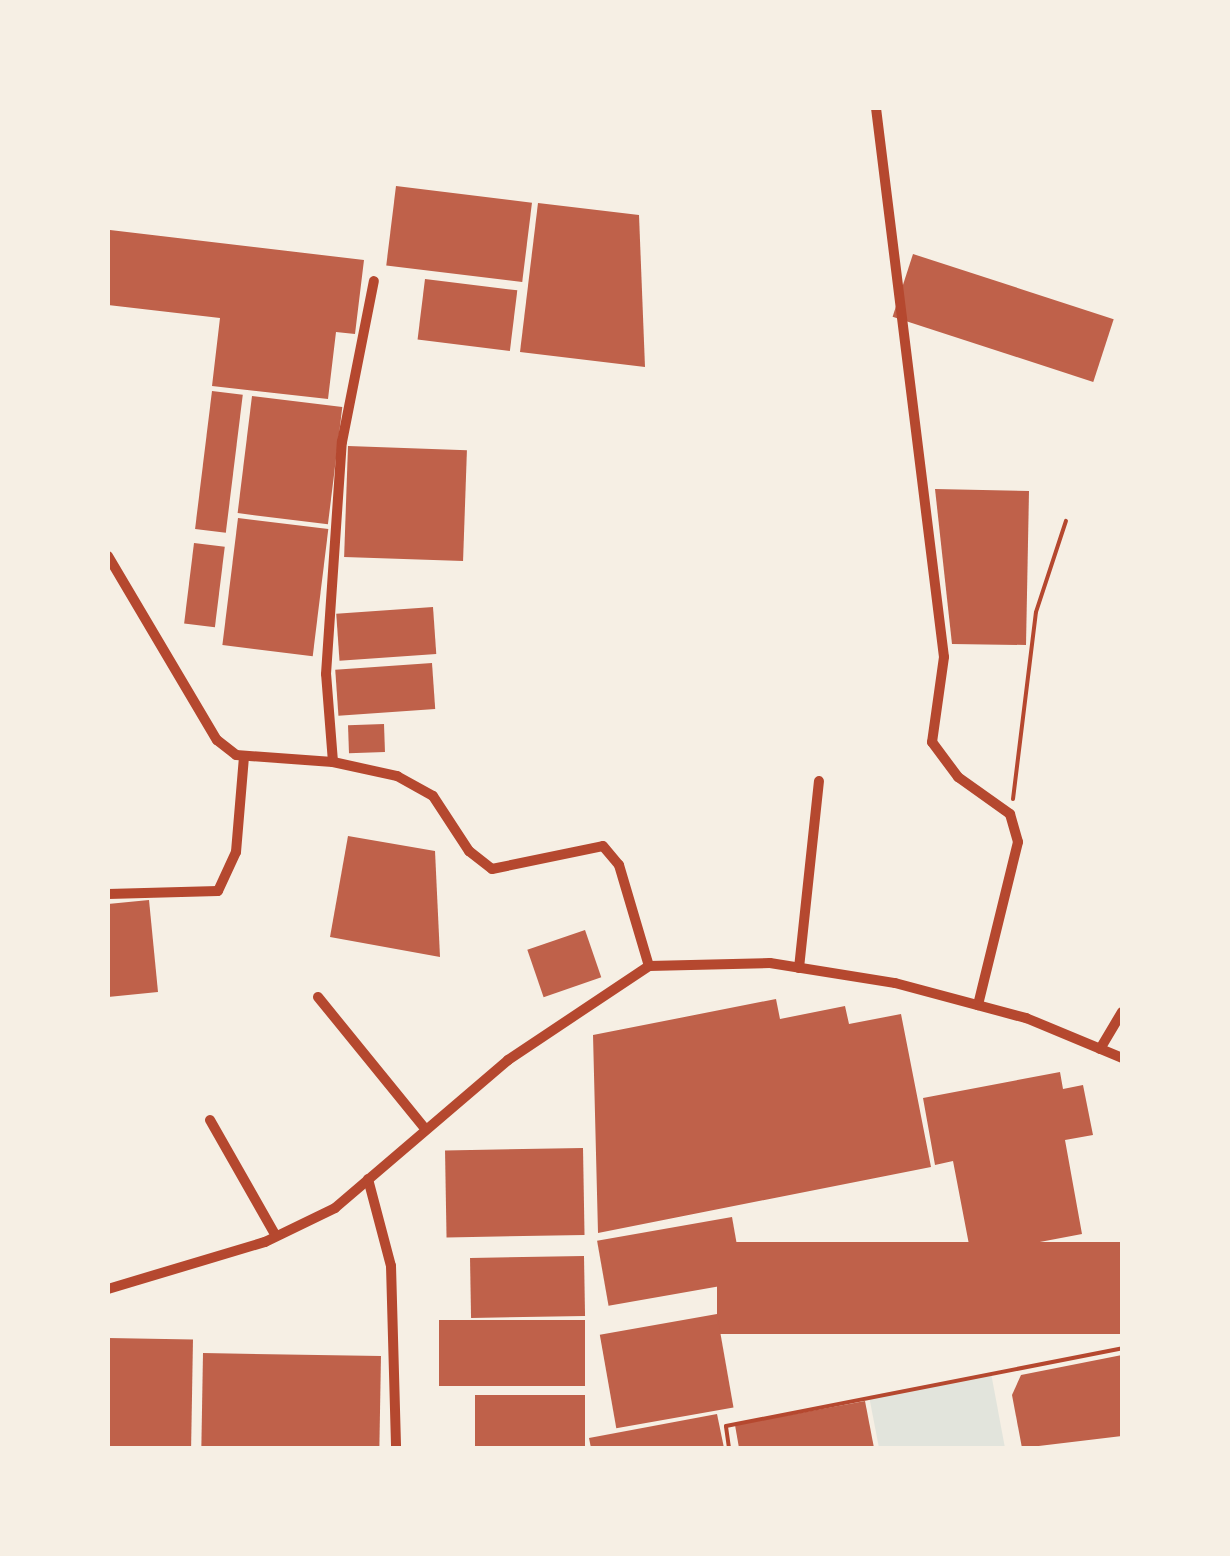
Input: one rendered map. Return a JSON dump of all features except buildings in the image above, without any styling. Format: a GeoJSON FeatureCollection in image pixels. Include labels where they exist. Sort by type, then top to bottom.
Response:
{"type":"FeatureCollection","features":[{"type":"Feature","properties":{"kind":"street"},"geometry":{"type":"LineString","coordinates":[[876,108],[944,657],[932,742],[958,777],[1010,814],[1018,842],[978,1005]]}},
{"type":"Feature","properties":{"kind":"street"},"geometry":{"type":"LineString","coordinates":[[333,762],[326,674],[342,442],[374,281]]}},
{"type":"Feature","properties":{"kind":"street"},"geometry":{"type":"LineString","coordinates":[[108,556],[216,740],[244,756],[333,762],[397,776],[433,796],[468,850],[492,868],[603,846],[619,865],[649,966]]}},
{"type":"Feature","properties":{"kind":"street"},"geometry":{"type":"LineString","coordinates":[[108,894],[218,891],[236,852],[244,756]]}},
{"type":"Feature","properties":{"kind":"street"},"geometry":{"type":"LineString","coordinates":[[799,968],[820,780]]}},
{"type":"Feature","properties":{"kind":"street"},"geometry":{"type":"LineString","coordinates":[[108,1289],[276,1236],[335,1208],[508,1060],[649,966],[678,960],[799,968],[978,1005],[1122,1058]]}},
{"type":"Feature","properties":{"kind":"street"},"geometry":{"type":"LineString","coordinates":[[318,997],[426,1130]]}},
{"type":"Feature","properties":{"kind":"street"},"geometry":{"type":"LineString","coordinates":[[1100,1049],[1122,1012]]}},
{"type":"Feature","properties":{"kind":"street"},"geometry":{"type":"LineString","coordinates":[[210,1120],[276,1236]]}},
{"type":"Feature","properties":{"kind":"street"},"geometry":{"type":"LineString","coordinates":[[368,1179],[391,1266],[396,1448]]}},
{"type":"Feature","properties":{"kind":"path"},"geometry":{"type":"LineString","coordinates":[[1010,814],[1036,612],[1066,521]]}},
{"type":"Feature","properties":{"kind":"path"},"geometry":{"type":"LineString","coordinates":[[729,1448],[726,1426],[1122,1348]]}},
{"type":"Feature","properties":{"kind":"shaded area"},"geometry":{"type":"Polygon","coordinates":[[[991,1373],[1005,1448],[879,1448],[869,1396],[991,1373]]]}}]}
